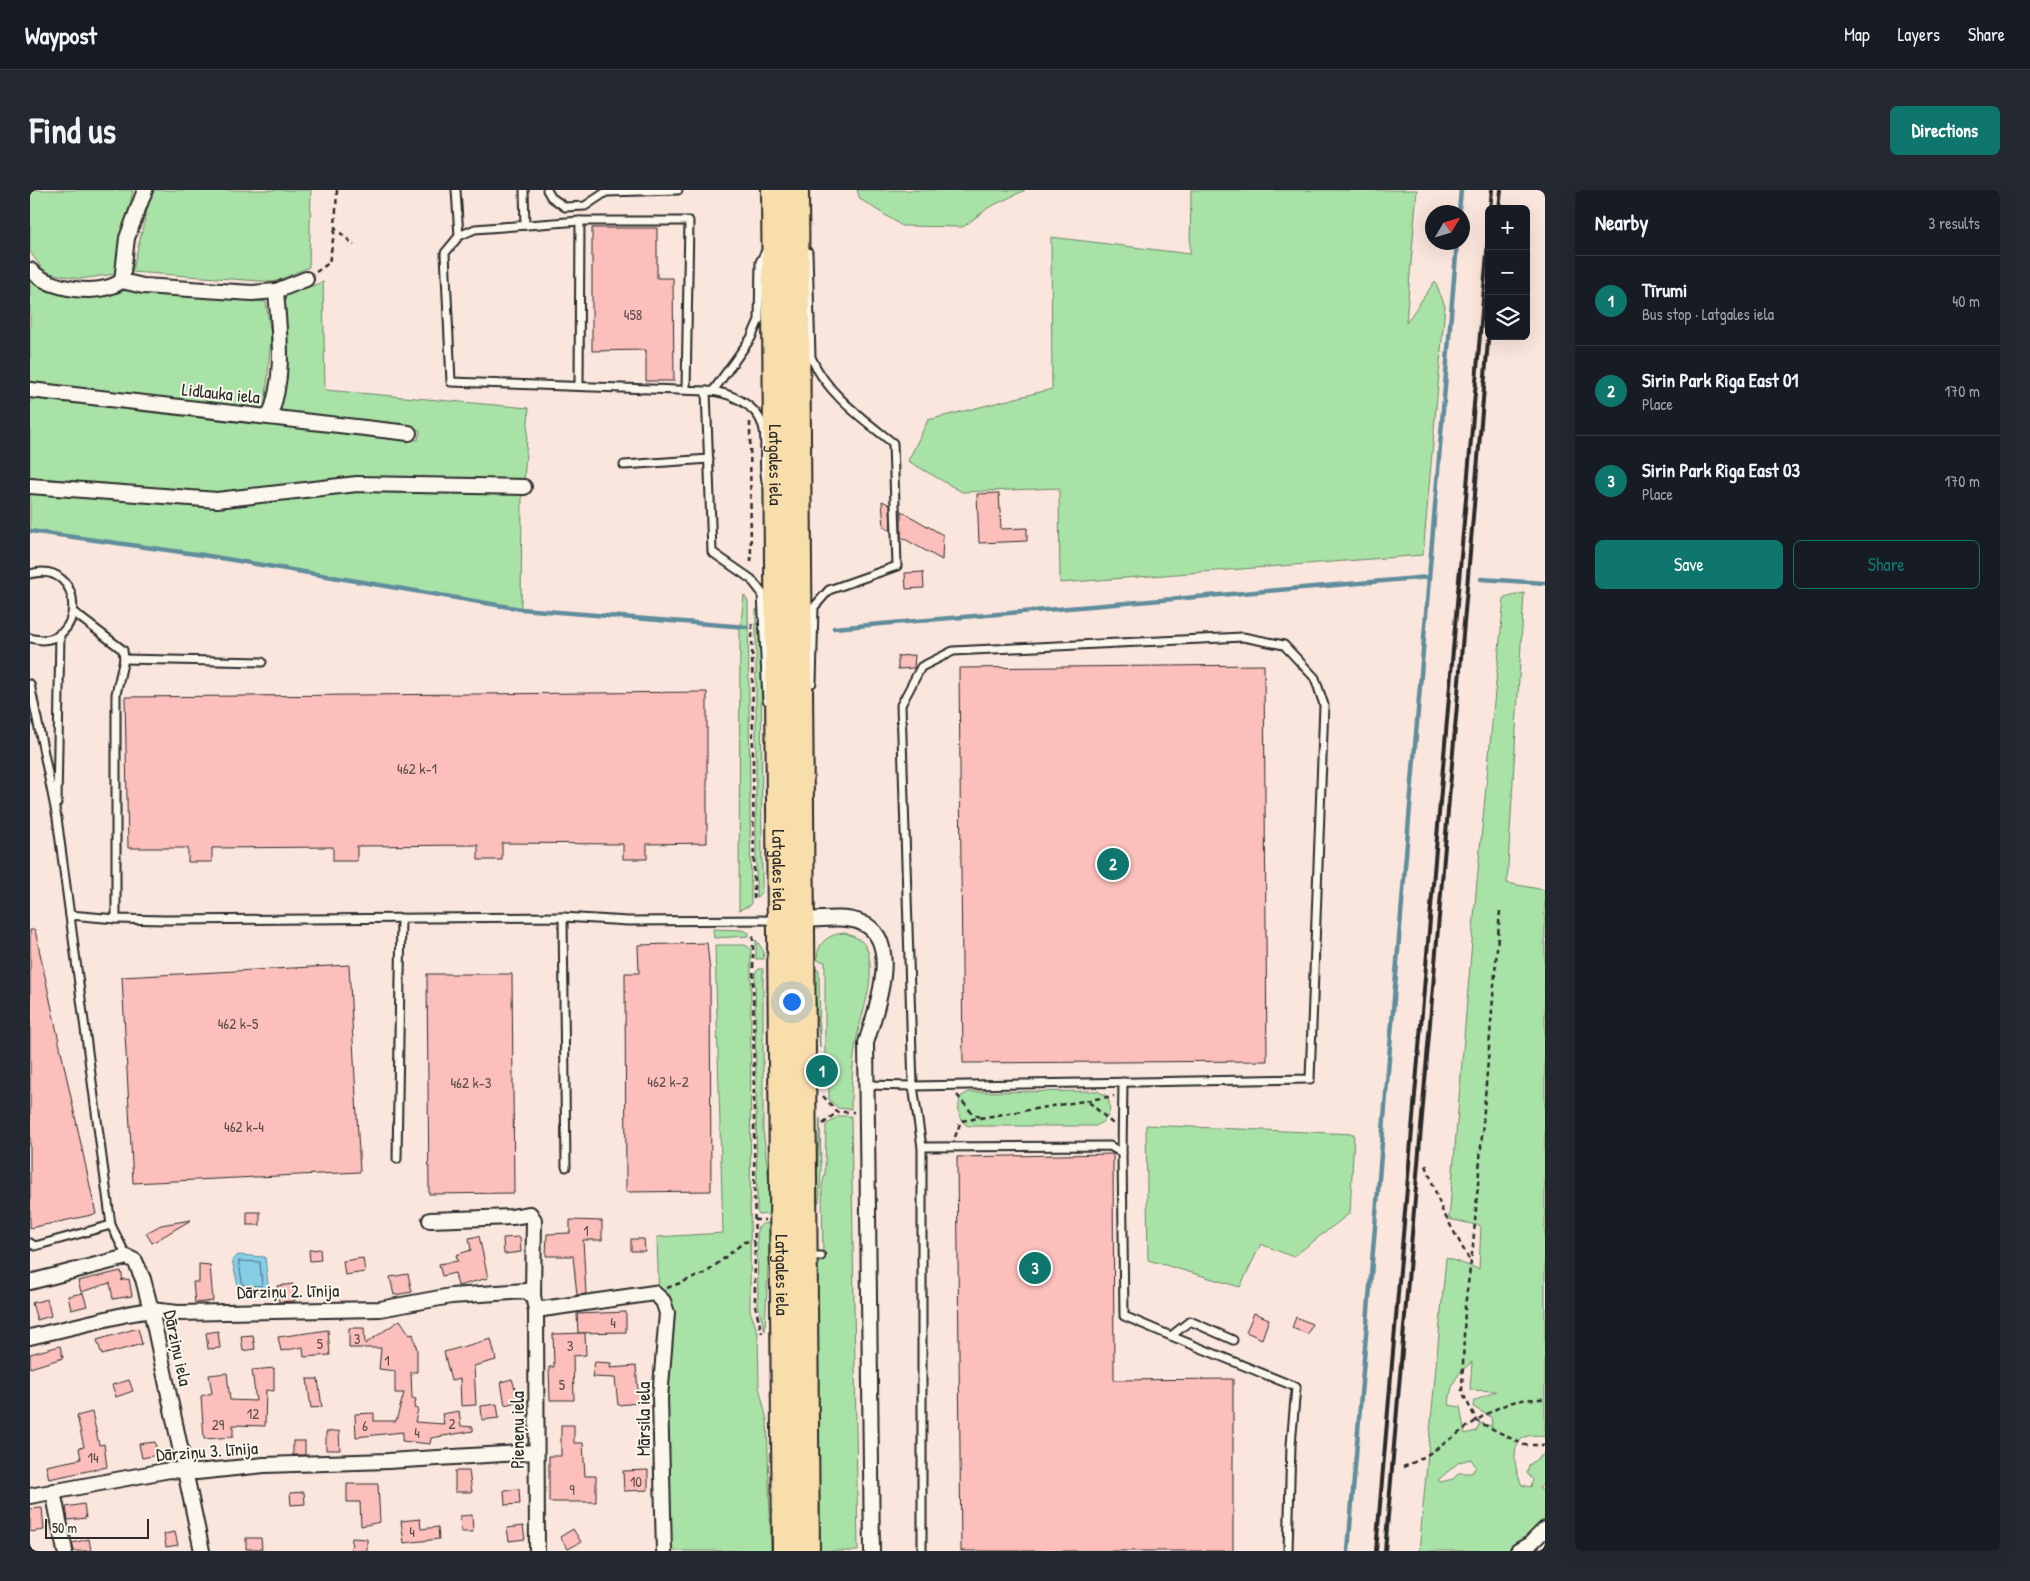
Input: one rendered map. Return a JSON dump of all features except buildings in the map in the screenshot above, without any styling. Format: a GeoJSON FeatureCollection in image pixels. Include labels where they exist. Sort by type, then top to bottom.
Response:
{"type":"FeatureCollection","features":[{"type":"Feature","properties":{"kind":"highway","name":"Latgales iela"},"geometry":{"type":"LineString","coordinates":[[781,196],[775,233],[778,728],[813,1256],[807,1551]]}},
{"type":"Feature","properties":{"kind":"highway","name":"Latgales iela"},"geometry":{"type":"LineString","coordinates":[[781,196],[800,803],[790,920],[785,1551]]}},
{"type":"Feature","properties":{"kind":"street"},"geometry":{"type":"LineString","coordinates":[[122,281],[127,238],[145,190]]}},
{"type":"Feature","properties":{"kind":"street"},"geometry":{"type":"LineString","coordinates":[[30,270],[57,286],[99,290],[112,288],[122,281],[144,286],[242,292],[276,291],[306,279]]}},
{"type":"Feature","properties":{"kind":"street"},"geometry":{"type":"LineString","coordinates":[[269,416],[273,407],[281,358],[276,291]]}},
{"type":"Feature","properties":{"kind":"street","name":"Lidlauka iela"},"geometry":{"type":"LineString","coordinates":[[30,390],[89,395],[259,418],[269,416],[408,433]]}},
{"type":"Feature","properties":{"kind":"street"},"geometry":{"type":"LineString","coordinates":[[30,486],[217,500],[358,484],[524,487]]}},
{"type":"Feature","properties":{"kind":"street"},"geometry":{"type":"LineString","coordinates":[[790,920],[848,920],[863,923],[878,935],[882,948],[883,987],[866,1043],[872,1551]]}},
{"type":"Feature","properties":{"kind":"street","name":"Pieneņu iela"},"geometry":{"type":"LineString","coordinates":[[430,1220],[512,1217],[530,1214],[534,1220],[537,1551]]}},
{"type":"Feature","properties":{"kind":"street"},"geometry":{"type":"LineString","coordinates":[[30,1282],[127,1257]]}},
{"type":"Feature","properties":{"kind":"street","name":"Dārziņu iela"},"geometry":{"type":"LineString","coordinates":[[127,1257],[136,1261],[143,1278],[202,1551]]}},
{"type":"Feature","properties":{"kind":"street","name":"Dārziņu 2. līnija"},"geometry":{"type":"LineString","coordinates":[[30,1337],[151,1310],[178,1313],[380,1309],[452,1296],[526,1290],[534,1303]]}},
{"type":"Feature","properties":{"kind":"street"},"geometry":{"type":"LineString","coordinates":[[534,1303],[654,1293]]}},
{"type":"Feature","properties":{"kind":"street","name":"Mārsila iela"},"geometry":{"type":"LineString","coordinates":[[654,1293],[664,1301],[667,1313],[660,1398],[664,1551]]}},
{"type":"Feature","properties":{"kind":"street","name":"Dārziņu 3. līnija"},"geometry":{"type":"LineString","coordinates":[[30,1496],[170,1470],[185,1472],[536,1452]]}},
{"type":"Feature","properties":{"kind":"street"},"geometry":{"type":"LineString","coordinates":[[53,1491],[65,1551]]}},
{"type":"Feature","properties":{"kind":"street"},"geometry":{"type":"LineString","coordinates":[[1518,1551],[1530,1544],[1545,1528]]}},
{"type":"Feature","properties":{"kind":"lane"},"geometry":{"type":"LineString","coordinates":[[456,190],[458,236]]}},
{"type":"Feature","properties":{"kind":"lane"},"geometry":{"type":"LineString","coordinates":[[524,190],[526,225]]}},
{"type":"Feature","properties":{"kind":"lane"},"geometry":{"type":"LineString","coordinates":[[547,190],[551,197],[566,207],[585,206],[606,192],[678,190]]}},
{"type":"Feature","properties":{"kind":"lane"},"geometry":{"type":"LineString","coordinates":[[781,196],[805,221]]}},
{"type":"Feature","properties":{"kind":"lane"},"geometry":{"type":"LineString","coordinates":[[686,390],[689,221],[580,222],[475,229],[458,236],[446,253],[451,382],[710,391],[728,394],[750,408],[763,426],[764,473],[777,514]]}},
{"type":"Feature","properties":{"kind":"lane"},"geometry":{"type":"LineString","coordinates":[[579,386],[580,222]]}},
{"type":"Feature","properties":{"kind":"lane"},"geometry":{"type":"LineString","coordinates":[[775,233],[760,262],[759,320],[751,338],[710,391],[709,459],[712,552],[751,579],[762,593],[765,686],[769,710],[778,728]]}},
{"type":"Feature","properties":{"kind":"lane"},"geometry":{"type":"LineString","coordinates":[[808,246],[811,357],[822,378],[868,423],[893,443],[897,566],[828,590],[814,607],[812,694]]}},
{"type":"Feature","properties":{"kind":"lane"},"geometry":{"type":"LineString","coordinates":[[624,465],[709,459]]}},
{"type":"Feature","properties":{"kind":"lane"},"geometry":{"type":"LineString","coordinates":[[30,574],[50,573],[61,579],[69,588],[74,600],[69,624],[60,633],[49,638],[30,638]]}},
{"type":"Feature","properties":{"kind":"lane"},"geometry":{"type":"LineString","coordinates":[[73,612],[123,650],[124,659],[116,694],[116,919]]}},
{"type":"Feature","properties":{"kind":"lane"},"geometry":{"type":"LineString","coordinates":[[57,818],[60,633]]}},
{"type":"Feature","properties":{"kind":"lane"},"geometry":{"type":"LineString","coordinates":[[866,1085],[913,1086],[1310,1079],[1324,705],[1315,678],[1284,646],[1243,637],[954,651],[921,667],[901,705],[913,1086],[922,1148],[922,1551]]}},
{"type":"Feature","properties":{"kind":"lane"},"geometry":{"type":"LineString","coordinates":[[124,659],[262,662]]}},
{"type":"Feature","properties":{"kind":"lane"},"geometry":{"type":"LineString","coordinates":[[30,684],[57,818],[111,1225],[127,1257]]}},
{"type":"Feature","properties":{"kind":"lane","name":"Latgales iela"},"geometry":{"type":"LineString","coordinates":[[800,803],[810,780]]}},
{"type":"Feature","properties":{"kind":"lane"},"geometry":{"type":"LineString","coordinates":[[70,915],[116,919],[563,917],[628,921],[790,920]]}},
{"type":"Feature","properties":{"kind":"lane"},"geometry":{"type":"LineString","coordinates":[[563,917],[566,1166]]}},
{"type":"Feature","properties":{"kind":"lane"},"geometry":{"type":"LineString","coordinates":[[397,1158],[401,918]]}},
{"type":"Feature","properties":{"kind":"lane"},"geometry":{"type":"LineString","coordinates":[[1122,1082],[1124,1316],[1296,1387],[1291,1445],[1288,1551]]}},
{"type":"Feature","properties":{"kind":"lane"},"geometry":{"type":"LineString","coordinates":[[922,1148],[1110,1146],[1122,1153]]}},
{"type":"Feature","properties":{"kind":"lane"},"geometry":{"type":"LineString","coordinates":[[30,1243],[35,1246],[111,1225]]}},
{"type":"Feature","properties":{"kind":"lane"},"geometry":{"type":"LineString","coordinates":[[1171,1336],[1190,1321],[1233,1340]]}},
{"type":"Feature","properties":{"kind":"path"},"geometry":{"type":"LineString","coordinates":[[306,279],[329,263],[336,228],[337,190]]}},
{"type":"Feature","properties":{"kind":"path"},"geometry":{"type":"LineString","coordinates":[[336,228],[354,245]]}},
{"type":"Feature","properties":{"kind":"path"},"geometry":{"type":"LineString","coordinates":[[750,408],[752,558]]}},
{"type":"Feature","properties":{"kind":"path"},"geometry":{"type":"LineString","coordinates":[[752,614],[754,901]]}},
{"type":"Feature","properties":{"kind":"path"},"geometry":{"type":"LineString","coordinates":[[1500,911],[1471,1262],[1465,1306],[1462,1392],[1477,1421],[1524,1445],[1545,1445]]}},
{"type":"Feature","properties":{"kind":"path"},"geometry":{"type":"LineString","coordinates":[[753,936],[755,1305],[762,1333]]}},
{"type":"Feature","properties":{"kind":"path"},"geometry":{"type":"LineString","coordinates":[[753,964],[759,965]]}},
{"type":"Feature","properties":{"kind":"path"},"geometry":{"type":"LineString","coordinates":[[948,1085],[972,1113],[982,1118]]}},
{"type":"Feature","properties":{"kind":"path"},"geometry":{"type":"LineString","coordinates":[[952,1148],[961,1121],[1122,1094]]}},
{"type":"Feature","properties":{"kind":"path"},"geometry":{"type":"LineString","coordinates":[[823,1096],[837,1112]]}},
{"type":"Feature","properties":{"kind":"path"},"geometry":{"type":"LineString","coordinates":[[1088,1101],[1122,1132]]}},
{"type":"Feature","properties":{"kind":"path"},"geometry":{"type":"LineString","coordinates":[[823,1124],[837,1112],[866,1112]]}},
{"type":"Feature","properties":{"kind":"path"},"geometry":{"type":"LineString","coordinates":[[1426,1165],[1442,1210],[1471,1262]]}},
{"type":"Feature","properties":{"kind":"path"},"geometry":{"type":"LineString","coordinates":[[654,1293],[706,1273],[744,1242],[754,1242]]}},
{"type":"Feature","properties":{"kind":"path"},"geometry":{"type":"LineString","coordinates":[[1403,1467],[1415,1462],[1477,1421],[1510,1402],[1545,1399]]}},
{"type":"Feature","properties":{"kind":"green space"},"geometry":{"type":"Polygon","coordinates":[[[30,190],[133,190],[115,274],[80,279],[45,272],[30,252],[30,190]]]}},
{"type":"Feature","properties":{"kind":"green space"},"geometry":{"type":"Polygon","coordinates":[[[152,190],[311,190],[309,267],[274,282],[132,272],[152,190]]]}},
{"type":"Feature","properties":{"kind":"green space"},"geometry":{"type":"Polygon","coordinates":[[[857,190],[1025,190],[988,208],[963,227],[902,226],[860,199],[857,190]]]}},
{"type":"Feature","properties":{"kind":"green space"},"geometry":{"type":"Polygon","coordinates":[[[1191,190],[1417,190],[1406,323],[1435,281],[1445,306],[1423,555],[1060,583],[1059,488],[962,492],[908,461],[928,420],[1052,389],[1051,237],[1190,254],[1191,190]]]}},
{"type":"Feature","properties":{"kind":"green space"},"geometry":{"type":"Polygon","coordinates":[[[30,279],[49,292],[107,296],[135,288],[266,302],[271,336],[265,412],[30,381],[30,279]]]}},
{"type":"Feature","properties":{"kind":"green space"},"geometry":{"type":"Polygon","coordinates":[[[323,282],[325,390],[529,408],[524,483],[366,478],[310,481],[256,491],[207,494],[30,477],[30,397],[418,440],[420,430],[279,411],[288,357],[283,308],[286,295],[323,282]]]}},
{"type":"Feature","properties":{"kind":"green space"},"geometry":{"type":"Polygon","coordinates":[[[30,492],[78,497],[186,502],[324,492],[522,494],[521,609],[203,555],[30,531],[30,492]]]}},
{"type":"Feature","properties":{"kind":"green space"},"geometry":{"type":"Polygon","coordinates":[[[1524,593],[1507,883],[1545,890],[1545,1437],[1533,1435],[1525,1437],[1519,1442],[1515,1458],[1518,1476],[1522,1485],[1531,1487],[1533,1480],[1527,1473],[1529,1465],[1545,1453],[1545,1483],[1539,1488],[1545,1493],[1545,1530],[1506,1551],[1419,1551],[1446,1258],[1479,1269],[1481,1226],[1449,1219],[1477,881],[1504,598],[1524,593]],[[1472,1362],[1455,1380],[1449,1405],[1460,1407],[1465,1434],[1476,1431],[1480,1423],[1492,1426],[1491,1417],[1473,1407],[1474,1401],[1496,1391],[1470,1390],[1472,1362]],[[1471,1459],[1459,1462],[1438,1480],[1441,1482],[1453,1479],[1459,1473],[1471,1473],[1476,1467],[1471,1459]]]}},
{"type":"Feature","properties":{"kind":"green space"},"geometry":{"type":"Polygon","coordinates":[[[744,595],[748,601],[751,905],[739,910],[740,631],[744,595]]]}},
{"type":"Feature","properties":{"kind":"green space"},"geometry":{"type":"Polygon","coordinates":[[[756,609],[761,616],[762,887],[761,893],[756,898],[756,609]]]}},
{"type":"Feature","properties":{"kind":"green space"},"geometry":{"type":"Polygon","coordinates":[[[713,929],[742,930],[749,933],[749,936],[714,938],[713,929]]]}},
{"type":"Feature","properties":{"kind":"green space"},"geometry":{"type":"Polygon","coordinates":[[[845,933],[865,945],[870,962],[868,992],[855,1051],[851,1109],[838,1108],[829,1100],[829,1080],[825,1079],[825,962],[817,960],[819,948],[825,940],[834,935],[845,933]]]}},
{"type":"Feature","properties":{"kind":"green space"},"geometry":{"type":"Polygon","coordinates":[[[756,940],[763,950],[764,959],[756,959],[756,940]]]}},
{"type":"Feature","properties":{"kind":"green space"},"geometry":{"type":"Polygon","coordinates":[[[715,945],[745,945],[751,949],[750,1311],[758,1333],[759,1387],[767,1420],[771,1551],[667,1551],[657,1237],[723,1233],[715,945]]]}},
{"type":"Feature","properties":{"kind":"green space"},"geometry":{"type":"Polygon","coordinates":[[[759,969],[763,969],[763,1130],[771,1214],[759,1215],[757,1211],[755,973],[759,969]]]}},
{"type":"Feature","properties":{"kind":"green space"},"geometry":{"type":"Polygon","coordinates":[[[813,969],[819,970],[820,1048],[813,969]]]}},
{"type":"Feature","properties":{"kind":"green space"},"geometry":{"type":"Polygon","coordinates":[[[1097,1091],[1107,1096],[1110,1110],[1107,1117],[1096,1126],[969,1126],[962,1121],[959,1114],[960,1097],[969,1092],[1097,1091]]]}},
{"type":"Feature","properties":{"kind":"green space"},"geometry":{"type":"Polygon","coordinates":[[[839,1116],[851,1116],[858,1551],[819,1551],[816,1262],[823,1262],[822,1186],[825,1173],[826,1125],[839,1116]]]}},
{"type":"Feature","properties":{"kind":"green space"},"geometry":{"type":"Polygon","coordinates":[[[820,1118],[821,1169],[819,1202],[817,1202],[817,1170],[820,1118]]]}},
{"type":"Feature","properties":{"kind":"green space"},"geometry":{"type":"Polygon","coordinates":[[[1146,1125],[1354,1134],[1350,1213],[1293,1257],[1261,1244],[1240,1287],[1148,1260],[1146,1125]]]}},
{"type":"Feature","properties":{"kind":"green space"},"geometry":{"type":"Polygon","coordinates":[[[770,1223],[765,1331],[758,1305],[757,1229],[762,1224],[770,1223]]]}},
{"type":"Feature","properties":{"kind":"water"},"geometry":{"type":"Polygon","coordinates":[[[238,1255],[265,1257],[269,1292],[239,1290],[232,1260],[238,1255]]]}},
{"type":"Feature","properties":{"kind":"waterway"},"geometry":{"type":"LineString","coordinates":[[1460,205],[1461,190]]}},
{"type":"Feature","properties":{"kind":"waterway"},"geometry":{"type":"LineString","coordinates":[[1348,1551],[1456,250]]}},
{"type":"Feature","properties":{"kind":"waterway"},"geometry":{"type":"LineString","coordinates":[[30,531],[203,555],[521,609],[746,627]]}},
{"type":"Feature","properties":{"kind":"waterway"},"geometry":{"type":"LineString","coordinates":[[834,628],[1429,577]]}},
{"type":"Feature","properties":{"kind":"waterway"},"geometry":{"type":"LineString","coordinates":[[1481,579],[1545,583]]}},
{"type":"Feature","properties":{"kind":"railway"},"geometry":{"type":"LineString","coordinates":[[1490,205],[1492,190]]}},
{"type":"Feature","properties":{"kind":"railway"},"geometry":{"type":"LineString","coordinates":[[1499,205],[1501,190]]}},
{"type":"Feature","properties":{"kind":"railway"},"geometry":{"type":"LineString","coordinates":[[1376,1551],[1487,250]]}},
{"type":"Feature","properties":{"kind":"railway"},"geometry":{"type":"LineString","coordinates":[[1385,1551],[1488,340]]}},
{"type":"Feature","properties":{"kind":"place","name":"Sirin Park Riga East 01"},"geometry":{"type":"Point","coordinates":[1113,864]}},
{"type":"Feature","properties":{"kind":"place","name":"Tīrumi"},"geometry":{"type":"Point","coordinates":[822,1071]}},
{"type":"Feature","properties":{"kind":"place","name":"Sirin Park Riga East 03"},"geometry":{"type":"Point","coordinates":[1035,1268]}}]}
